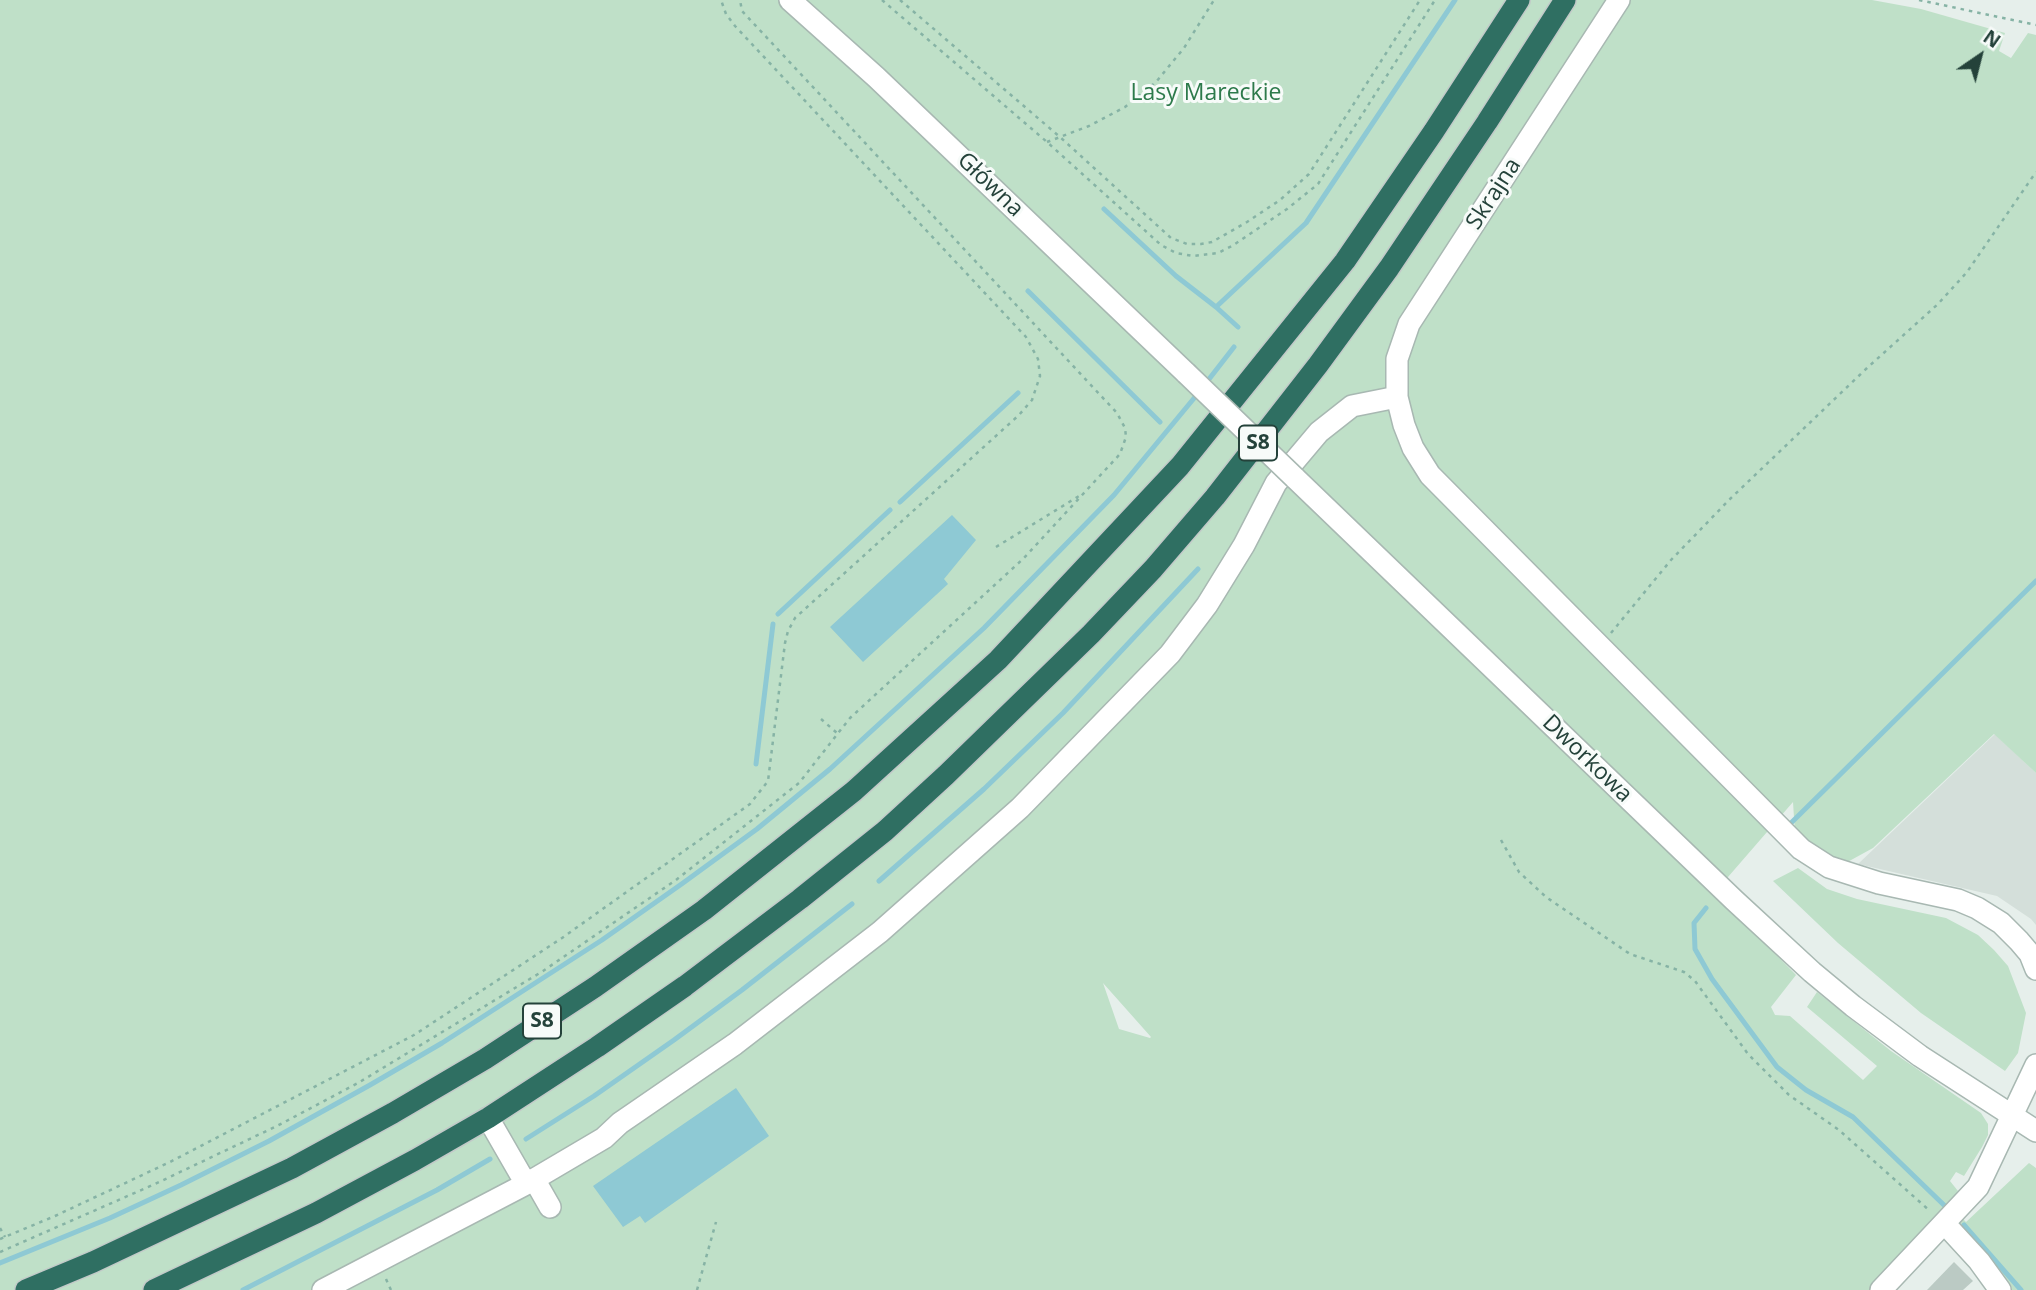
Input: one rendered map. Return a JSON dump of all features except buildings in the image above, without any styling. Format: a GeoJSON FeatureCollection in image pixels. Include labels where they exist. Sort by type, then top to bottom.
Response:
{"type":"FeatureCollection","features":[{"type":"Feature","properties":{"kind":"highway","name":"S8"},"geometry":{"type":"LineString","coordinates":[[26,1290],[93,1262],[292,1168],[393,1114],[485,1059],[595,987],[704,910],[854,791],[998,660],[1119,534],[1230,407],[1345,261],[1519,0]]}},
{"type":"Feature","properties":{"kind":"highway","name":"S8"},"geometry":{"type":"LineString","coordinates":[[154,1290],[316,1213],[488,1118],[685,986],[885,831],[993,731],[1082,643],[1153,569],[1214,498],[1381,279],[1565,0]]}},
{"type":"Feature","properties":{"kind":"street","name":"Główna"},"geometry":{"type":"LineString","coordinates":[[790,0],[886,85],[1186,373]]}},
{"type":"Feature","properties":{"kind":"street","name":"Skrajna"},"geometry":{"type":"LineString","coordinates":[[1397,397],[1398,359],[1409,324],[1619,0]]}},
{"type":"Feature","properties":{"kind":"street","name":"Dworkowa"},"geometry":{"type":"LineString","coordinates":[[1186,373],[1812,972],[1920,1056],[2036,1130]]}},
{"type":"Feature","properties":{"kind":"street"},"geometry":{"type":"LineString","coordinates":[[323,1290],[530,1181],[604,1138],[620,1123],[735,1044],[870,940],[941,880],[1020,807],[1177,646],[1207,605],[1244,545],[1276,483],[1319,432],[1352,406],[1371,400],[1397,397],[1413,448],[1430,475],[1801,849],[1829,867],[1879,883],[1958,900],[1977,908],[2001,923],[2019,941],[2030,954],[2036,969]]}},
{"type":"Feature","properties":{"kind":"street"},"geometry":{"type":"LineString","coordinates":[[1881,1290],[1978,1187],[2036,1065]]}},
{"type":"Feature","properties":{"kind":"street"},"geometry":{"type":"LineString","coordinates":[[488,1118],[550,1207]]}},
{"type":"Feature","properties":{"kind":"street"},"geometry":{"type":"LineString","coordinates":[[1945,1224],[1979,1261],[2000,1290]]}},
{"type":"Feature","properties":{"kind":"path"},"geometry":{"type":"LineString","coordinates":[[0,1239],[170,1162],[414,1035],[573,931],[750,804],[768,781],[785,643],[795,618],[1019,415],[1032,400],[1040,376],[1038,359],[1026,337],[735,26],[726,14],[721,0]]}},
{"type":"Feature","properties":{"kind":"path"},"geometry":{"type":"LineString","coordinates":[[0,1252],[155,1184],[277,1126],[358,1083],[543,971],[676,880],[786,796],[837,733],[1024,558],[1120,454],[1126,437],[1122,421],[742,11],[740,0]]}},
{"type":"Feature","properties":{"kind":"path"},"geometry":{"type":"LineString","coordinates":[[883,0],[1161,245],[1176,253],[1193,256],[1218,253],[1232,246],[1287,209],[1318,184],[1435,0]]}},
{"type":"Feature","properties":{"kind":"path"},"geometry":{"type":"LineString","coordinates":[[900,0],[1060,137],[1171,238],[1187,244],[1212,242],[1280,200],[1309,174],[1420,0]]}},
{"type":"Feature","properties":{"kind":"path"},"geometry":{"type":"LineString","coordinates":[[1047,142],[1089,126],[1125,107],[1156,82],[1184,48],[1214,0]]}},
{"type":"Feature","properties":{"kind":"path"},"geometry":{"type":"LineString","coordinates":[[1919,0],[2036,25]]}},
{"type":"Feature","properties":{"kind":"path"},"geometry":{"type":"LineString","coordinates":[[1611,633],[1671,560],[1730,499],[1938,304],[1967,272],[2036,172]]}},
{"type":"Feature","properties":{"kind":"path"},"geometry":{"type":"LineString","coordinates":[[996,547],[1082,494]]}},
{"type":"Feature","properties":{"kind":"path"},"geometry":{"type":"LineString","coordinates":[[821,719],[837,733]]}},
{"type":"Feature","properties":{"kind":"path"},"geometry":{"type":"LineString","coordinates":[[1501,840],[1518,872],[1546,897],[1630,954],[1684,972],[1695,981],[1748,1054],[1789,1095],[1839,1130],[1945,1224]]}},
{"type":"Feature","properties":{"kind":"path"},"geometry":{"type":"LineString","coordinates":[[698,1290],[716,1222]]}},
{"type":"Feature","properties":{"kind":"path"},"geometry":{"type":"LineString","coordinates":[[0,1227],[6,1237]]}},
{"type":"Feature","properties":{"kind":"shaded area"},"geometry":{"type":"Polygon","coordinates":[[[1995,734],[2036,773],[2036,925],[1997,896],[1858,864],[1995,734]]]}},
{"type":"Feature","properties":{"kind":"green space","name":"Lasy Mareckie"},"geometry":{"type":"Polygon","coordinates":[[[0,0],[1872,0],[1921,9],[2005,33],[1999,51],[2011,58],[2028,33],[2036,35],[2036,773],[1994,734],[1873,848],[1842,865],[1795,833],[1793,802],[1715,892],[1796,975],[1771,1007],[1775,1015],[1790,1016],[1863,1080],[1877,1066],[1807,1007],[1817,992],[1891,1051],[1981,1113],[1988,1124],[1988,1135],[1964,1176],[1956,1172],[1950,1181],[1958,1191],[1949,1205],[1966,1222],[2029,1163],[2036,1168],[2036,1290],[2007,1290],[1937,1228],[1873,1290],[0,1290],[0,0]],[[1103,983],[1119,1029],[1151,1037],[1103,983]]]}},
{"type":"Feature","properties":{"kind":"green space"},"geometry":{"type":"Polygon","coordinates":[[[1798,868],[1827,889],[1857,899],[1946,918],[1978,935],[1994,950],[2008,966],[2026,1013],[2018,1053],[2005,1071],[1921,1013],[1838,943],[1773,881],[1798,868]]]}},
{"type":"Feature","properties":{"kind":"water"},"geometry":{"type":"Polygon","coordinates":[[[952,515],[976,540],[944,579],[948,584],[863,662],[830,627],[952,515]]]}},
{"type":"Feature","properties":{"kind":"water"},"geometry":{"type":"Polygon","coordinates":[[[736,1088],[769,1136],[645,1223],[640,1216],[623,1227],[593,1186],[736,1088]]]}},
{"type":"Feature","properties":{"kind":"waterway"},"geometry":{"type":"LineString","coordinates":[[1238,327],[1216,307],[1306,223],[1455,0]]}},
{"type":"Feature","properties":{"kind":"waterway"},"geometry":{"type":"LineString","coordinates":[[1104,209],[1176,276],[1216,307]]}},
{"type":"Feature","properties":{"kind":"waterway"},"geometry":{"type":"LineString","coordinates":[[1028,291],[1160,422]]}},
{"type":"Feature","properties":{"kind":"waterway"},"geometry":{"type":"LineString","coordinates":[[1206,383],[1234,347]]}},
{"type":"Feature","properties":{"kind":"waterway"},"geometry":{"type":"LineString","coordinates":[[0,1263],[110,1218],[181,1185],[269,1141],[370,1085],[442,1043],[602,940],[683,883],[757,829],[830,769],[984,628],[1114,495],[1200,391]]}},
{"type":"Feature","properties":{"kind":"waterway"},"geometry":{"type":"LineString","coordinates":[[900,502],[1018,393]]}},
{"type":"Feature","properties":{"kind":"waterway"},"geometry":{"type":"LineString","coordinates":[[778,614],[890,510]]}},
{"type":"Feature","properties":{"kind":"waterway"},"geometry":{"type":"LineString","coordinates":[[879,881],[984,789],[1063,713],[1198,569]]}},
{"type":"Feature","properties":{"kind":"waterway"},"geometry":{"type":"LineString","coordinates":[[1792,822],[2036,581]]}},
{"type":"Feature","properties":{"kind":"waterway"},"geometry":{"type":"LineString","coordinates":[[756,764],[773,624]]}},
{"type":"Feature","properties":{"kind":"waterway"},"geometry":{"type":"LineString","coordinates":[[526,1139],[674,1040],[852,904]]}},
{"type":"Feature","properties":{"kind":"waterway"},"geometry":{"type":"LineString","coordinates":[[1706,908],[1694,923],[1695,949],[1712,979],[1777,1067],[1806,1090],[1853,1117],[1947,1208]]}},
{"type":"Feature","properties":{"kind":"waterway"},"geometry":{"type":"LineString","coordinates":[[243,1290],[437,1190],[490,1159]]}},
{"type":"Feature","properties":{"kind":"waterway"},"geometry":{"type":"LineString","coordinates":[[1964,1225],[2021,1290]]}}]}
